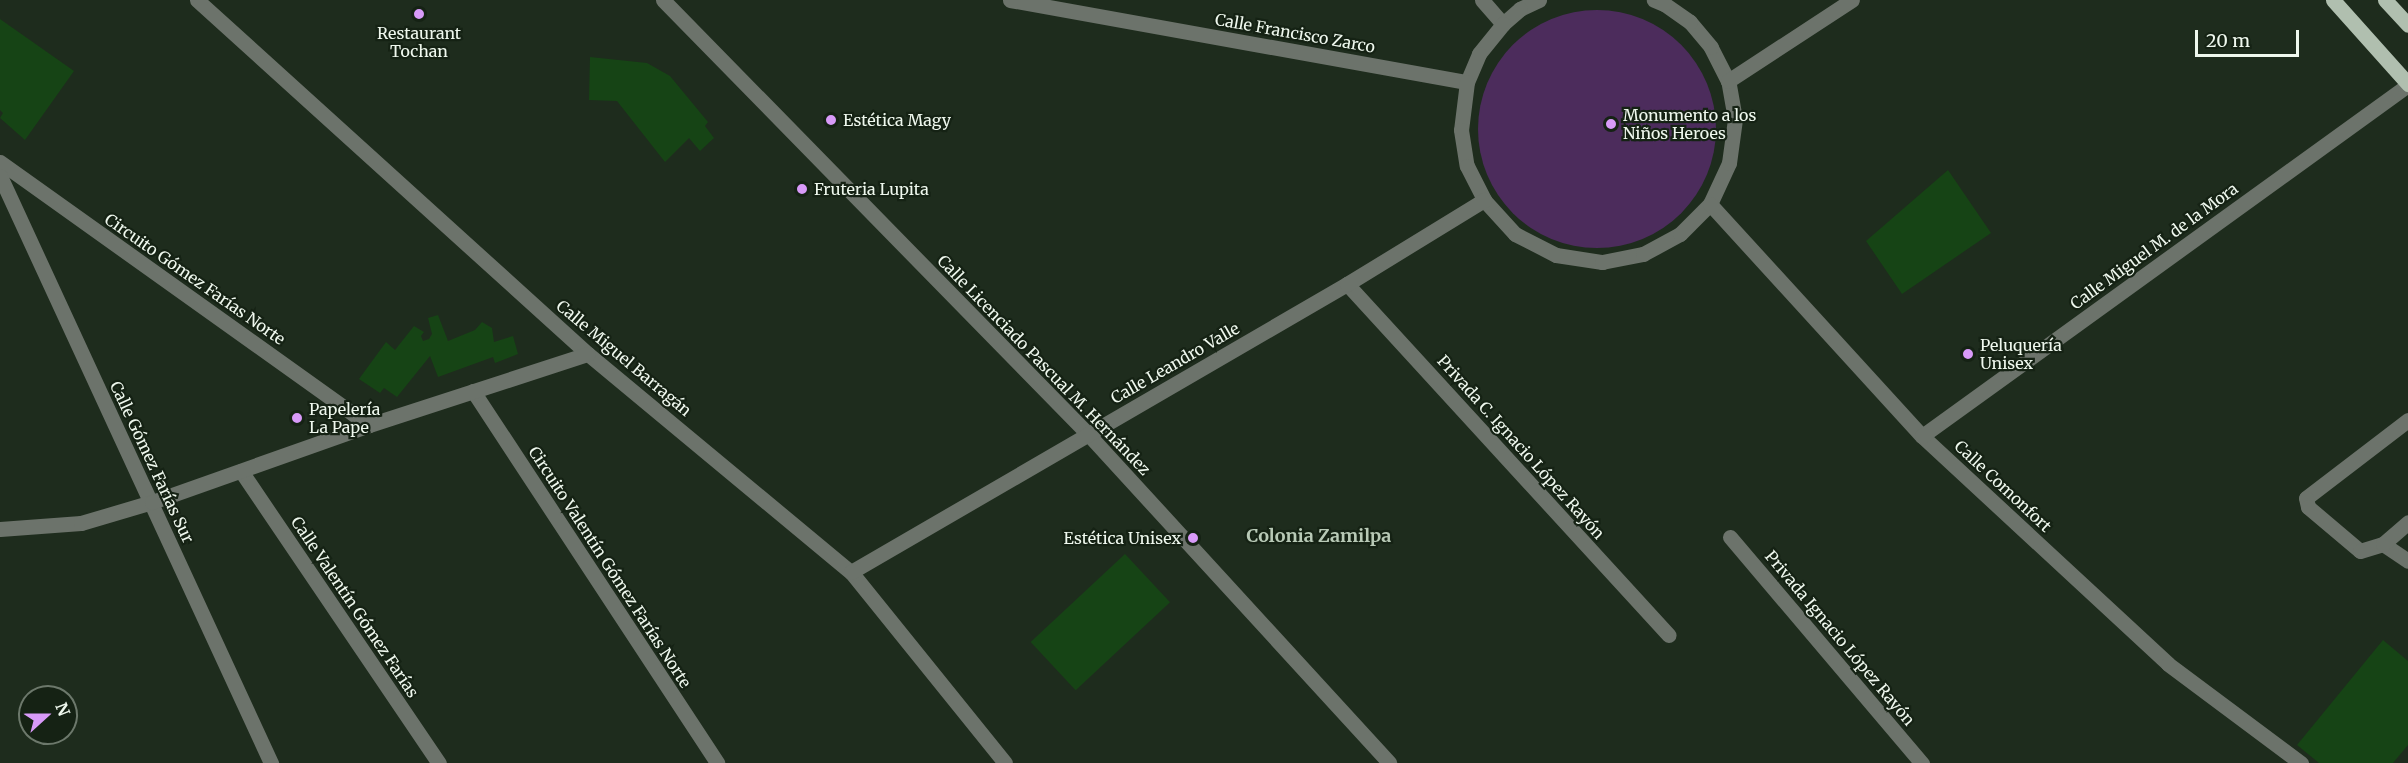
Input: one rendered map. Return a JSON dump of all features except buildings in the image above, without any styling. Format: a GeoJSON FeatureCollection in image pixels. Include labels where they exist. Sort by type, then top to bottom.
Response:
{"type":"FeatureCollection","features":[{"type":"Feature","properties":{"kind":"main road"},"geometry":{"type":"LineString","coordinates":[[2333,0],[2408,85]]}},
{"type":"Feature","properties":{"kind":"main road"},"geometry":{"type":"LineString","coordinates":[[2385,0],[2408,25]]}},
{"type":"Feature","properties":{"kind":"street","name":"Calle Miguel Barragán"},"geometry":{"type":"LineString","coordinates":[[197,0],[588,354],[851,572],[1005,763]]}},
{"type":"Feature","properties":{"kind":"street","name":"Calle Licenciado Pascual M. Hernández"},"geometry":{"type":"LineString","coordinates":[[663,0],[1088,434],[1389,763]]}},
{"type":"Feature","properties":{"kind":"street","name":"Calle Francisco Zarco"},"geometry":{"type":"LineString","coordinates":[[1010,0],[1467,82]]}},
{"type":"Feature","properties":{"kind":"street"},"geometry":{"type":"LineString","coordinates":[[1482,0],[1503,24]]}},
{"type":"Feature","properties":{"kind":"street"},"geometry":{"type":"LineString","coordinates":[[1539,0],[1520,9],[1503,24],[1479,54],[1467,82],[1461,130],[1467,166],[1484,200],[1515,234],[1556,255],[1602,262],[1643,254],[1680,234],[1710,204],[1729,163],[1735,119],[1728,81],[1711,47],[1690,22],[1664,4],[1654,0]]}},
{"type":"Feature","properties":{"kind":"street"},"geometry":{"type":"LineString","coordinates":[[1728,81],[1852,0]]}},
{"type":"Feature","properties":{"kind":"street","name":"Calle Miguel M. de la Mora"},"geometry":{"type":"LineString","coordinates":[[1922,436],[2408,85]]}},
{"type":"Feature","properties":{"kind":"street","name":"Circuito Gómez Farías Norte"},"geometry":{"type":"LineString","coordinates":[[0,162],[369,425]]}},
{"type":"Feature","properties":{"kind":"street","name":"Calle Gómez Farías Sur"},"geometry":{"type":"LineString","coordinates":[[0,176],[271,763]]}},
{"type":"Feature","properties":{"kind":"street","name":"Calle Leandro Valle"},"geometry":{"type":"LineString","coordinates":[[851,572],[1347,284],[1484,200]]}},
{"type":"Feature","properties":{"kind":"street","name":"Calle Comonfort"},"geometry":{"type":"LineString","coordinates":[[1710,204],[1922,436],[2168,664],[2301,763]]}},
{"type":"Feature","properties":{"kind":"street","name":"Privada C. Ignacio López Rayón"},"geometry":{"type":"LineString","coordinates":[[1347,284],[1669,635]]}},
{"type":"Feature","properties":{"kind":"street"},"geometry":{"type":"LineString","coordinates":[[0,529],[81,523],[152,502],[369,425],[588,354]]}},
{"type":"Feature","properties":{"kind":"street","name":"Circuito Valentín Gómez Farías Norte"},"geometry":{"type":"LineString","coordinates":[[473,391],[717,763]]}},
{"type":"Feature","properties":{"kind":"street"},"geometry":{"type":"LineString","coordinates":[[2408,420],[2306,498],[2308,507],[2360,551],[2383,544],[2408,522]]}},
{"type":"Feature","properties":{"kind":"street","name":"Calle Valentín Gómez Farías"},"geometry":{"type":"LineString","coordinates":[[241,471],[439,763]]}},
{"type":"Feature","properties":{"kind":"street","name":"Privada Ignacio López Rayón"},"geometry":{"type":"LineString","coordinates":[[1730,537],[1922,763]]}},
{"type":"Feature","properties":{"kind":"street"},"geometry":{"type":"LineString","coordinates":[[2383,544],[2408,561]]}},
{"type":"Feature","properties":{"kind":"shaded area"},"geometry":{"type":"Polygon","coordinates":[[[1597,10],[1620,12],[1643,19],[1673,37],[1689,53],[1702,73],[1711,94],[1716,129],[1714,152],[1707,175],[1689,205],[1673,221],[1653,234],[1632,243],[1597,248],[1574,246],[1551,239],[1521,221],[1505,205],[1492,185],[1483,164],[1478,129],[1480,106],[1487,83],[1505,53],[1521,37],[1541,24],[1562,15],[1597,10]]]}},
{"type":"Feature","properties":{"kind":"place","name":"Restaurant Tochan"},"geometry":{"type":"Point","coordinates":[419,14]}},
{"type":"Feature","properties":{"kind":"place","name":"Estética Magy"},"geometry":{"type":"Point","coordinates":[831,120]}},
{"type":"Feature","properties":{"kind":"place","name":"Monumento a los Niños Heroes"},"geometry":{"type":"Point","coordinates":[1611,124]}},
{"type":"Feature","properties":{"kind":"place","name":"Fruteria Lupita"},"geometry":{"type":"Point","coordinates":[802,189]}},
{"type":"Feature","properties":{"kind":"place","name":"Peluquería Unisex"},"geometry":{"type":"Point","coordinates":[1968,354]}},
{"type":"Feature","properties":{"kind":"place","name":"Papelería La Pape"},"geometry":{"type":"Point","coordinates":[297,418]}},
{"type":"Feature","properties":{"kind":"place","name":"Estética Unisex"},"geometry":{"type":"Point","coordinates":[1193,538]}},
{"type":"Feature","properties":{"kind":"district","name":"Colonia Zamilpa"},"geometry":{"type":"Point","coordinates":[1319,536]}}]}
